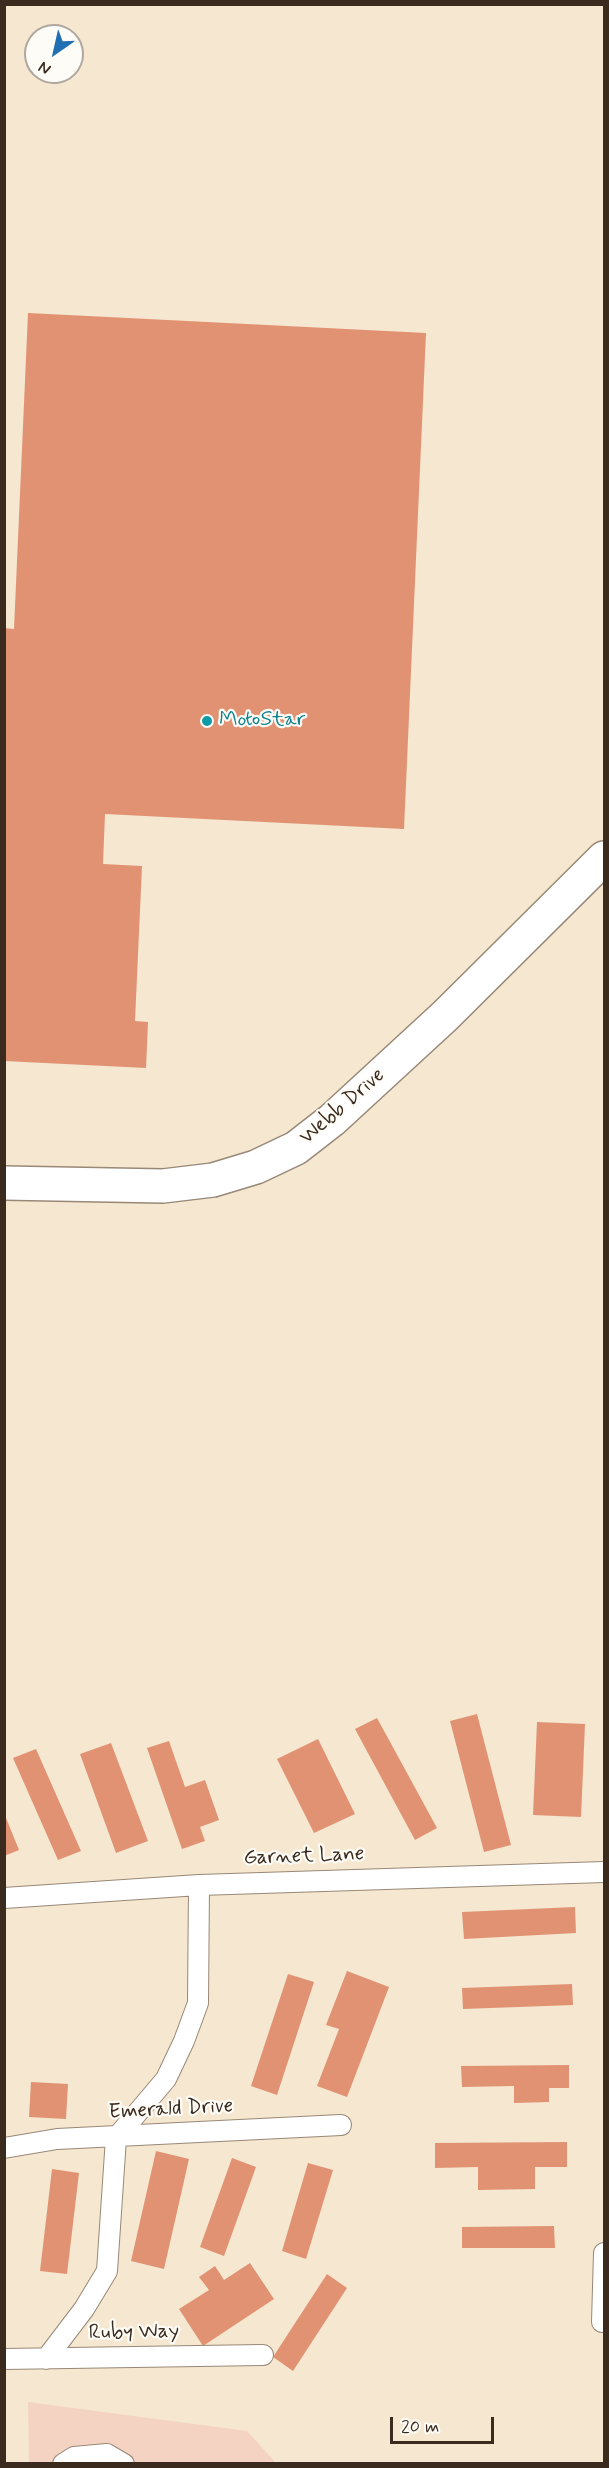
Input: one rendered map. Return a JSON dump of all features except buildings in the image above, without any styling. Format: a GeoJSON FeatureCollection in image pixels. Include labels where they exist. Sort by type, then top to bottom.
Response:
{"type":"FeatureCollection","features":[{"type":"Feature","properties":{"kind":"street","name":"Webb Drive"},"geometry":{"type":"LineString","coordinates":[[4,1183],[163,1186],[213,1180],[256,1167],[296,1148],[332,1120],[445,1016],[604,858]]}},
{"type":"Feature","properties":{"kind":"lane","name":"Garnet Lane"},"geometry":{"type":"LineString","coordinates":[[4,1898],[199,1885],[604,1872]]}},
{"type":"Feature","properties":{"kind":"lane"},"geometry":{"type":"LineString","coordinates":[[45,2359],[84,2309],[107,2271],[116,2138],[166,2079],[184,2042],[198,2003],[199,1885]]}},
{"type":"Feature","properties":{"kind":"lane","name":"Emerald Drive"},"geometry":{"type":"LineString","coordinates":[[4,2148],[57,2139],[116,2138],[341,2125]]}},
{"type":"Feature","properties":{"kind":"lane"},"geometry":{"type":"LineString","coordinates":[[602,2322],[604,2253]]}},
{"type":"Feature","properties":{"kind":"lane","name":"Ruby Way"},"geometry":{"type":"LineString","coordinates":[[4,2360],[263,2355]]}},
{"type":"Feature","properties":{"kind":"lane"},"geometry":{"type":"LineString","coordinates":[[63,2463],[74,2457],[106,2454],[124,2463]]}},
{"type":"Feature","properties":{"kind":"shaded area"},"geometry":{"type":"Polygon","coordinates":[[[28,2402],[247,2431],[276,2463],[29,2463],[28,2402]]]}},
{"type":"Feature","properties":{"kind":"place","name":"MotoStar"},"geometry":{"type":"Point","coordinates":[207,721]}}]}
